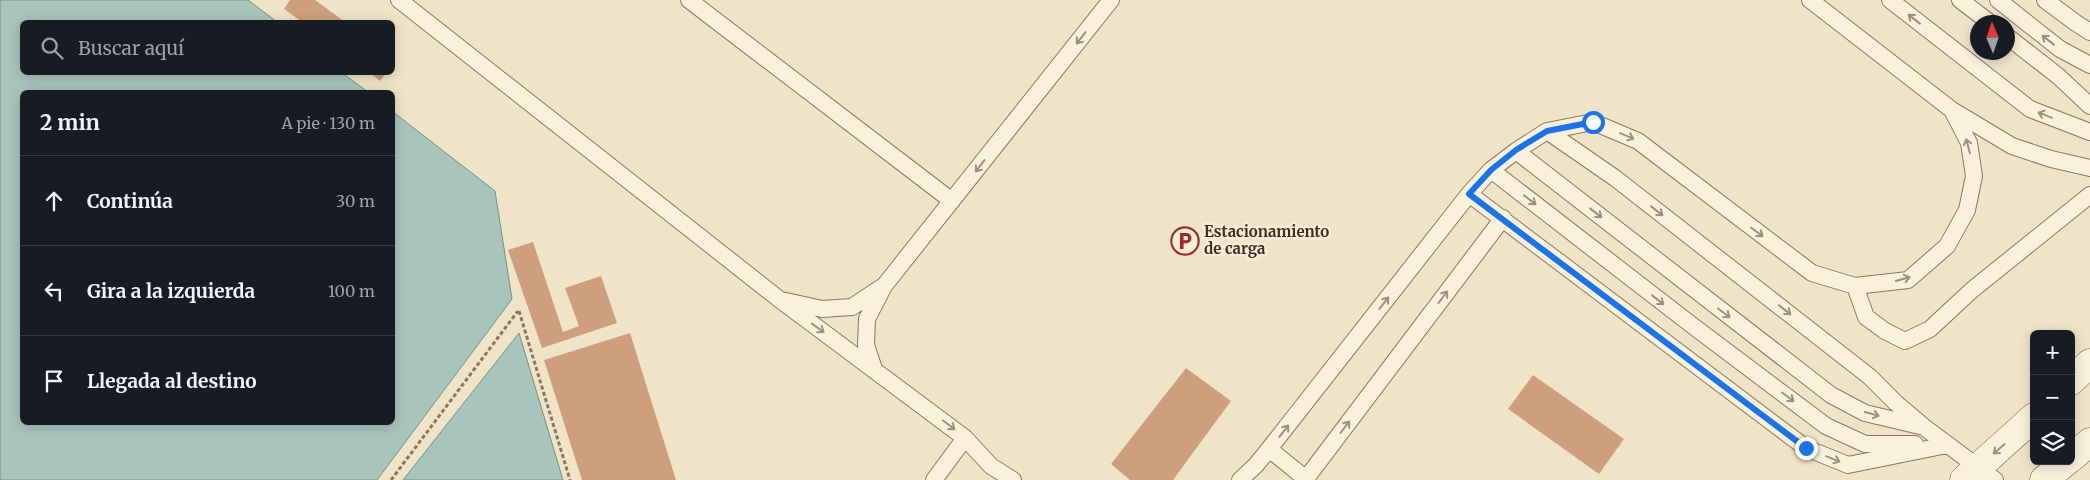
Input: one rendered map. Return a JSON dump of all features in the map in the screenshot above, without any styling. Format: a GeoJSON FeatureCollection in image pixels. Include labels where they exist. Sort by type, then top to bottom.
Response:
{"type":"FeatureCollection","features":[{"type":"Feature","properties":{"kind":"main road"},"geometry":{"type":"LineString","coordinates":[[2075,377],[2090,363]]}},
{"type":"Feature","properties":{"kind":"main road"},"geometry":{"type":"LineString","coordinates":[[1979,476],[2031,420]]}},
{"type":"Feature","properties":{"kind":"main road"},"geometry":{"type":"LineString","coordinates":[[2075,455],[2090,442]]}},
{"type":"Feature","properties":{"kind":"main road"},"geometry":{"type":"LineString","coordinates":[[2044,480],[2062,465]]}},
{"type":"Feature","properties":{"kind":"lane"},"geometry":{"type":"LineString","coordinates":[[399,0],[779,299],[965,438],[991,466],[1013,480]]}},
{"type":"Feature","properties":{"kind":"lane"},"geometry":{"type":"LineString","coordinates":[[689,0],[952,201]]}},
{"type":"Feature","properties":{"kind":"lane"},"geometry":{"type":"LineString","coordinates":[[874,369],[866,345],[867,318],[884,286],[1111,0]]}},
{"type":"Feature","properties":{"kind":"lane"},"geometry":{"type":"LineString","coordinates":[[1810,0],[1952,110],[2012,146],[2051,160],[2090,168]]}},
{"type":"Feature","properties":{"kind":"lane"},"geometry":{"type":"LineString","coordinates":[[1890,0],[2030,109],[2090,132]]}},
{"type":"Feature","properties":{"kind":"lane"},"geometry":{"type":"LineString","coordinates":[[1960,0],[1980,15]]}},
{"type":"Feature","properties":{"kind":"lane"},"geometry":{"type":"LineString","coordinates":[[1998,0],[2060,49],[2090,65]]}},
{"type":"Feature","properties":{"kind":"lane"},"geometry":{"type":"LineString","coordinates":[[2046,0],[2076,24],[2090,32]]}},
{"type":"Feature","properties":{"kind":"lane"},"geometry":{"type":"LineString","coordinates":[[2015,42],[2058,76],[2090,106]]}},
{"type":"Feature","properties":{"kind":"lane"},"geometry":{"type":"LineString","coordinates":[[1246,480],[1469,194],[1491,170],[1516,150],[1547,131],[1593,122],[1638,141],[1812,273],[1855,286],[1908,280],[1947,246],[1967,210],[1974,176],[1969,143],[1952,110]]}},
{"type":"Feature","properties":{"kind":"lane"},"geometry":{"type":"LineString","coordinates":[[1547,131],[1615,178],[1855,365],[1924,427],[1947,445],[1979,476]]}},
{"type":"Feature","properties":{"kind":"lane"},"geometry":{"type":"LineString","coordinates":[[1516,150],[1831,395],[1865,412],[1924,427]]}},
{"type":"Feature","properties":{"kind":"lane"},"geometry":{"type":"LineString","coordinates":[[1491,170],[1826,426],[1865,444],[1947,445]]}},
{"type":"Feature","properties":{"kind":"lane"},"geometry":{"type":"LineString","coordinates":[[1469,194],[1806,448],[1848,465],[1947,445]]}},
{"type":"Feature","properties":{"kind":"lane"},"geometry":{"type":"LineString","coordinates":[[1855,286],[1866,317],[1885,331],[1906,341],[1930,329],[1972,290],[2090,195]]}},
{"type":"Feature","properties":{"kind":"lane"},"geometry":{"type":"LineString","coordinates":[[1269,449],[1306,480],[1503,218]]}},
{"type":"Feature","properties":{"kind":"lane"},"geometry":{"type":"LineString","coordinates":[[779,299],[822,309],[852,307],[884,286]]}},
{"type":"Feature","properties":{"kind":"lane"},"geometry":{"type":"LineString","coordinates":[[934,480],[965,438]]}},
{"type":"Feature","properties":{"kind":"lane"},"geometry":{"type":"LineString","coordinates":[[1240,480],[1256,465]]}},
{"type":"Feature","properties":{"kind":"path"},"geometry":{"type":"LineString","coordinates":[[391,480],[518,311],[570,480]]}},
{"type":"Feature","properties":{"kind":"water"},"geometry":{"type":"Polygon","coordinates":[[[0,0],[248,0],[274,20],[20,20],[20,75],[345,75],[365,90],[20,90],[20,425],[395,425],[395,114],[495,191],[512,299],[377,480],[0,480],[0,0]]]}},
{"type":"Feature","properties":{"kind":"water"},"geometry":{"type":"Polygon","coordinates":[[[519,333],[563,480],[403,480],[519,333]]]}},
{"type":"Feature","properties":{"kind":"building"},"geometry":{"type":"Polygon","coordinates":[[[290,0],[315,0],[342,20],[299,20],[284,9],[290,0]]]}},
{"type":"Feature","properties":{"kind":"building"},"geometry":{"type":"Polygon","coordinates":[[[373,75],[385,75],[380,81],[373,75]]]}},
{"type":"Feature","properties":{"kind":"building"},"geometry":{"type":"Polygon","coordinates":[[[533,242],[563,332],[579,326],[565,288],[601,276],[617,323],[542,348],[508,250],[533,242]]]}},
{"type":"Feature","properties":{"kind":"building"},"geometry":{"type":"Polygon","coordinates":[[[630,333],[676,480],[582,480],[544,360],[630,333]]]}},
{"type":"Feature","properties":{"kind":"building"},"geometry":{"type":"Polygon","coordinates":[[[1186,368],[1231,401],[1173,480],[1130,480],[1111,464],[1186,368]]]}},
{"type":"Feature","properties":{"kind":"building"},"geometry":{"type":"Polygon","coordinates":[[[1533,375],[1624,439],[1599,474],[1508,409],[1533,375]]]}},
{"type":"Feature","properties":{"kind":"place","name":"Estacionamiento de carga"},"geometry":{"type":"Point","coordinates":[1185,241]}},
{"type":"Feature","properties":{"kind":"route"},"geometry":{"type":"LineString","coordinates":[[1593,122],[1547,131],[1516,150],[1491,170],[1469,194],[1806,448]]}}]}
